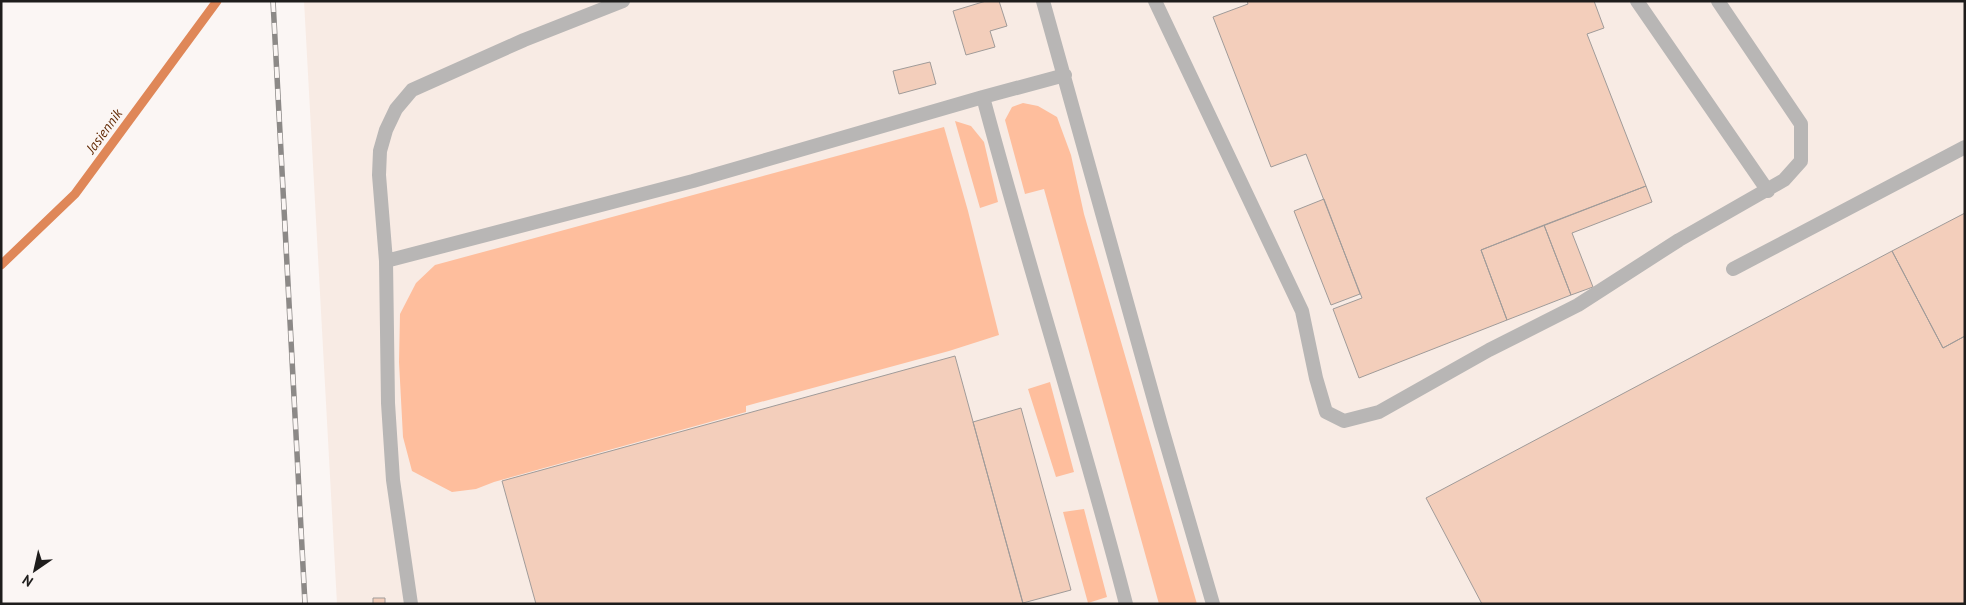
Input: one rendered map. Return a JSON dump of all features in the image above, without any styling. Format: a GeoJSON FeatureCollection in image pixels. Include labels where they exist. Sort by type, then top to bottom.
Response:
{"type":"FeatureCollection","features":[{"type":"Feature","properties":{"kind":"lane"},"geometry":{"type":"LineString","coordinates":[[412,604],[393,480],[388,403],[386,261],[379,175],[380,151],[386,130],[396,109],[412,90],[524,40],[623,1]]}},
{"type":"Feature","properties":{"kind":"lane"},"geometry":{"type":"LineString","coordinates":[[1044,1],[1161,425],[1213,604]]}},
{"type":"Feature","properties":{"kind":"lane"},"geometry":{"type":"LineString","coordinates":[[1155,1],[1302,311],[1316,378],[1326,412],[1344,421],[1379,412],[1489,350],[1578,305],[1679,240],[1768,191],[1784,180],[1800,161],[1801,124],[1718,1]]}},
{"type":"Feature","properties":{"kind":"lane"},"geometry":{"type":"LineString","coordinates":[[1637,1],[1768,191]]}},
{"type":"Feature","properties":{"kind":"lane"},"geometry":{"type":"LineString","coordinates":[[386,261],[692,181],[983,96],[1065,75]]}},
{"type":"Feature","properties":{"kind":"lane"},"geometry":{"type":"LineString","coordinates":[[983,96],[1012,209],[1065,386],[1126,604]]}},
{"type":"Feature","properties":{"kind":"lane"},"geometry":{"type":"LineString","coordinates":[[1733,269],[1965,147]]}},
{"type":"Feature","properties":{"kind":"shaded area"},"geometry":{"type":"Polygon","coordinates":[[[304,1],[1965,1],[1965,604],[337,604],[304,1]]]}},
{"type":"Feature","properties":{"kind":"shaded area"},"geometry":{"type":"Polygon","coordinates":[[[1023,103],[1038,106],[1057,117],[1071,155],[1084,214],[1197,604],[1159,604],[1044,189],[1025,194],[1005,120],[1012,107],[1023,103]]]}},
{"type":"Feature","properties":{"kind":"shaded area"},"geometry":{"type":"Polygon","coordinates":[[[955,121],[971,126],[984,142],[998,202],[980,208],[955,121]]]}},
{"type":"Feature","properties":{"kind":"shaded area"},"geometry":{"type":"Polygon","coordinates":[[[944,127],[968,211],[999,335],[949,351],[746,406],[746,412],[494,482],[476,489],[452,492],[412,471],[403,437],[399,362],[400,314],[416,283],[435,265],[944,127]]]}},
{"type":"Feature","properties":{"kind":"shaded area"},"geometry":{"type":"Polygon","coordinates":[[[1050,382],[1074,472],[1056,477],[1028,389],[1050,382]]]}},
{"type":"Feature","properties":{"kind":"shaded area"},"geometry":{"type":"Polygon","coordinates":[[[1084,509],[1107,597],[1088,603],[1063,512],[1084,509]]]}},
{"type":"Feature","properties":{"kind":"building"},"geometry":{"type":"Polygon","coordinates":[[[986,1],[999,1],[1007,26],[990,31],[995,47],[966,55],[953,11],[986,1]]]}},
{"type":"Feature","properties":{"kind":"building"},"geometry":{"type":"Polygon","coordinates":[[[1247,1],[1594,1],[1604,28],[1587,34],[1646,186],[1481,250],[1507,320],[1359,378],[1333,309],[1362,298],[1306,154],[1271,167],[1213,17],[1248,4],[1247,1]]]}},
{"type":"Feature","properties":{"kind":"building"},"geometry":{"type":"Polygon","coordinates":[[[930,62],[936,84],[899,94],[893,71],[930,62]]]}},
{"type":"Feature","properties":{"kind":"building"},"geometry":{"type":"Polygon","coordinates":[[[1646,186],[1652,202],[1572,233],[1593,287],[1571,295],[1544,225],[1646,186]]]}},
{"type":"Feature","properties":{"kind":"building"},"geometry":{"type":"Polygon","coordinates":[[[1324,199],[1360,294],[1331,305],[1294,211],[1324,199]]]}},
{"type":"Feature","properties":{"kind":"building"},"geometry":{"type":"Polygon","coordinates":[[[1965,213],[1965,336],[1943,348],[1892,251],[1965,213]]]}},
{"type":"Feature","properties":{"kind":"building"},"geometry":{"type":"Polygon","coordinates":[[[1544,225],[1571,295],[1507,320],[1481,250],[1544,225]]]}},
{"type":"Feature","properties":{"kind":"building"},"geometry":{"type":"Polygon","coordinates":[[[1892,251],[1943,348],[1965,336],[1965,604],[1482,604],[1426,498],[1892,251]]]}},
{"type":"Feature","properties":{"kind":"building"},"geometry":{"type":"Polygon","coordinates":[[[955,356],[1023,604],[536,604],[502,481],[955,356]]]}},
{"type":"Feature","properties":{"kind":"building"},"geometry":{"type":"Polygon","coordinates":[[[1021,408],[1071,590],[1023,603],[973,422],[1021,408]]]}},
{"type":"Feature","properties":{"kind":"building"},"geometry":{"type":"Polygon","coordinates":[[[373,598],[385,598],[385,604],[373,604],[373,598]]]}},
{"type":"Feature","properties":{"kind":"waterway","name":"Jasiennik"},"geometry":{"type":"LineString","coordinates":[[1,265],[75,194],[217,1]]}},
{"type":"Feature","properties":{"kind":"railway"},"geometry":{"type":"LineString","coordinates":[[273,1],[305,604]]}}]}
